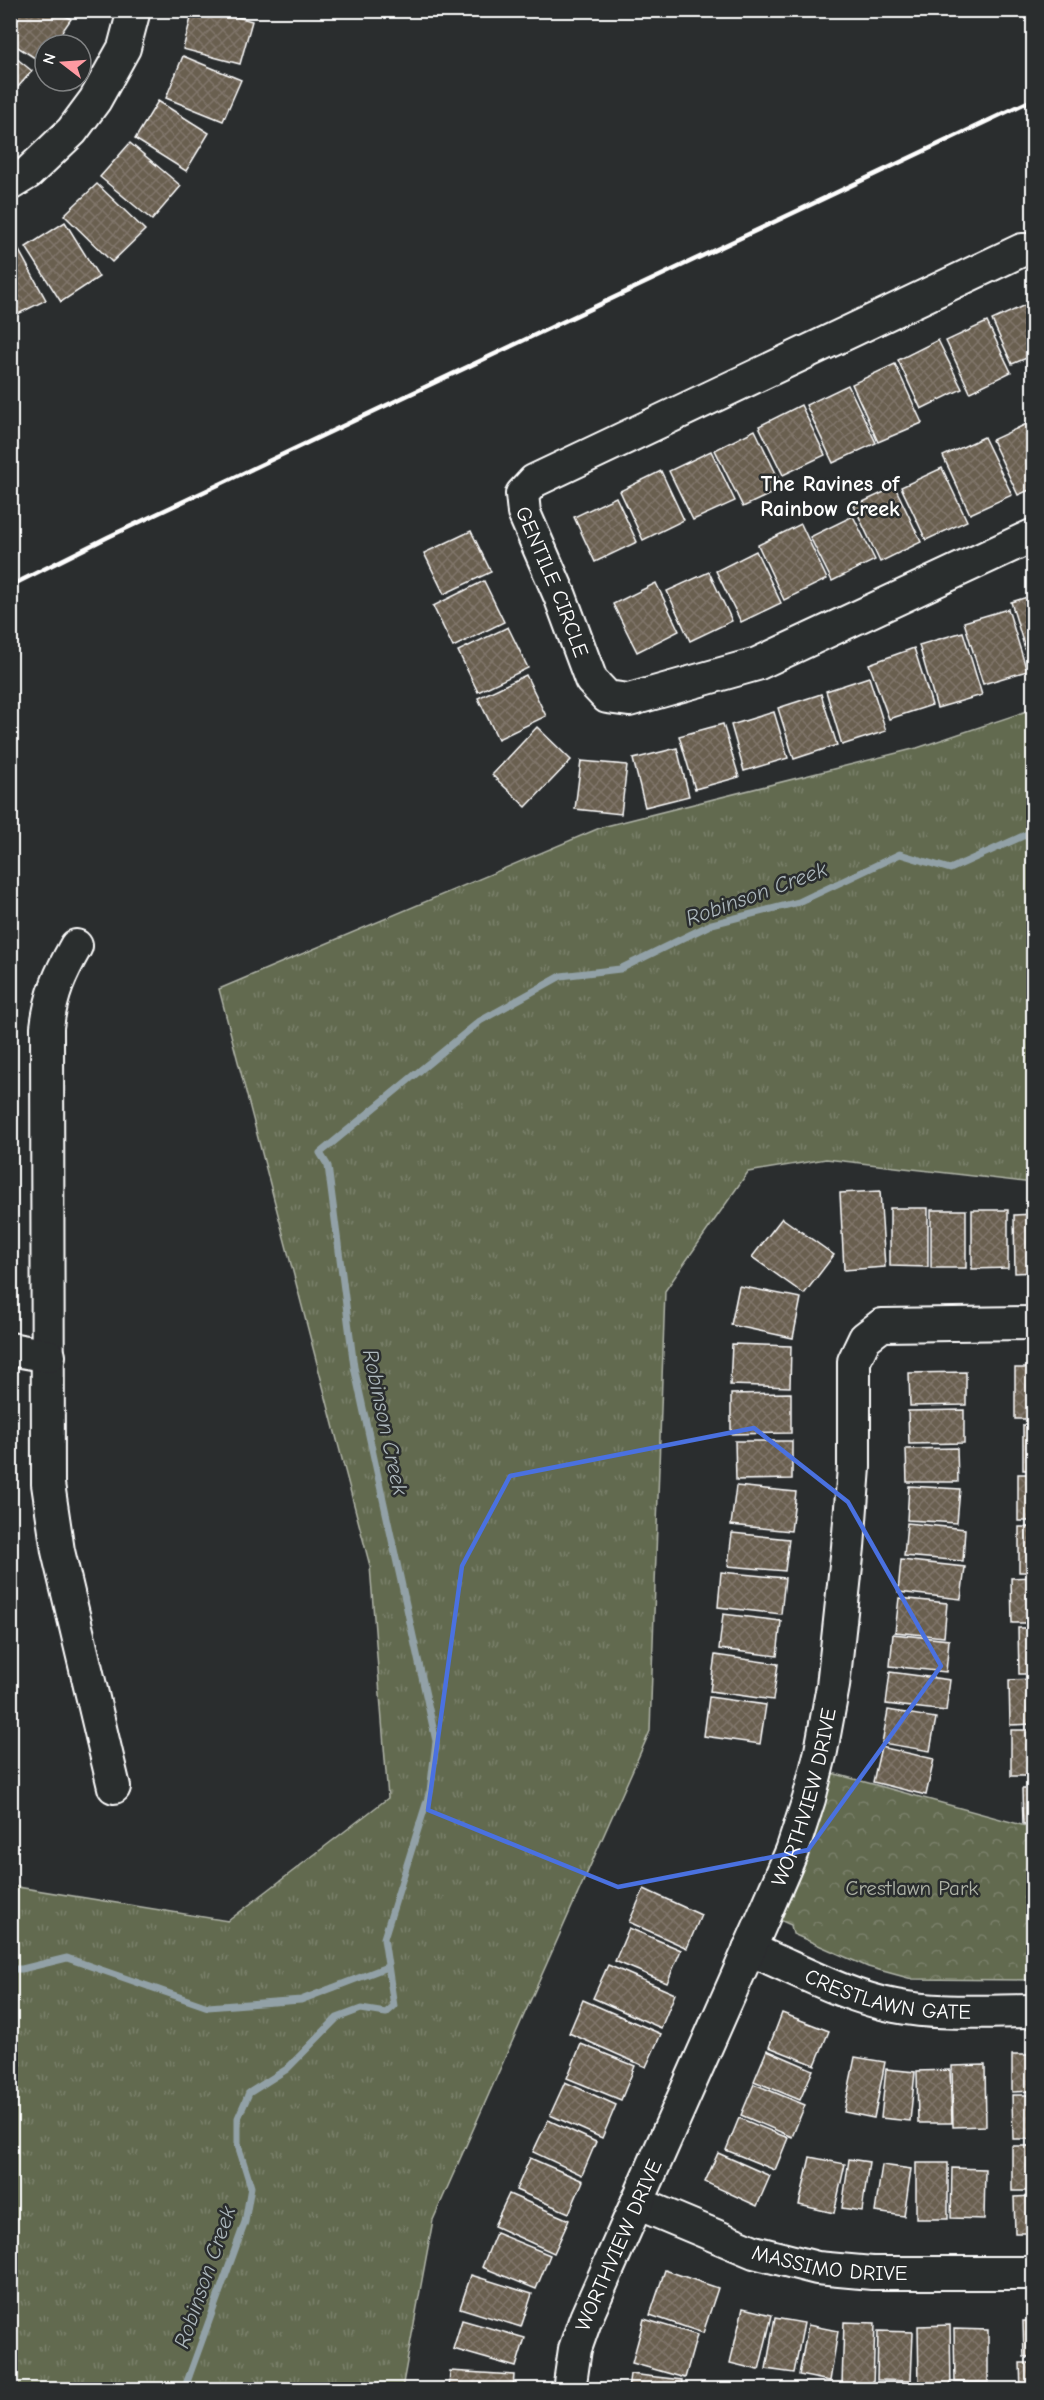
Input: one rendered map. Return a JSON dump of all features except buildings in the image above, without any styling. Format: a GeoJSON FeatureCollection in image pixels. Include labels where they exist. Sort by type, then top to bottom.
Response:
{"type":"FeatureCollection","features":[{"type":"Feature","properties":{"kind":"street"},"geometry":{"type":"LineString","coordinates":[[10,184],[28,172],[72,131],[95,100],[124,48],[134,10]]}},
{"type":"Feature","properties":{"kind":"street","name":"GENTILE CIRCLE"},"geometry":{"type":"LineString","coordinates":[[1034,250],[1022,250],[534,481],[522,494],[524,513],[560,596],[591,680],[608,697],[629,700],[757,664],[1034,535]]}},
{"type":"Feature","properties":{"kind":"street"},"geometry":{"type":"LineString","coordinates":[[76,946],[50,1001],[47,1027],[50,1356],[48,1484],[57,1551],[114,1787]]}},
{"type":"Feature","properties":{"kind":"street","name":"WORTHVIEW DRIVE"},"geometry":{"type":"LineString","coordinates":[[569,2390],[575,2349],[792,1851],[809,1799],[833,1686],[848,1547],[854,1467],[854,1361],[865,1338],[882,1325],[1034,1323]]}},
{"type":"Feature","properties":{"kind":"street"},"geometry":{"type":"LineString","coordinates":[[10,1349],[50,1356]]}},
{"type":"Feature","properties":{"kind":"street","name":"CRESTLAWN GATE"},"geometry":{"type":"LineString","coordinates":[[749,1949],[837,1988],[894,2006],[926,2011],[1034,2011]]}},
{"type":"Feature","properties":{"kind":"street","name":"MASSIMO DRIVE"},"geometry":{"type":"LineString","coordinates":[[638,2203],[754,2252],[817,2268],[872,2273],[1034,2273]]}},
{"type":"Feature","properties":{"kind":"highlighted area"},"geometry":{"type":"Polygon","coordinates":[[[754,1428],[848,1502],[941,1666],[808,1850],[618,1887],[428,1810],[462,1566],[510,1476],[754,1428]]]}},
{"type":"Feature","properties":{"kind":"green space"},"geometry":{"type":"Polygon","coordinates":[[[1033,709],[1033,1183],[826,1159],[748,1172],[665,1291],[650,1731],[433,2220],[402,2389],[11,2389],[11,1886],[228,1921],[388,1798],[370,1566],[219,989],[602,827],[917,748],[1033,709]]]}},
{"type":"Feature","properties":{"kind":"green space","name":"Crestlawn Park"},"geometry":{"type":"Polygon","coordinates":[[[832,1773],[1033,1828],[1033,1980],[912,1979],[868,1967],[793,1934],[791,1925],[780,1920],[818,1823],[832,1773]]]}},
{"type":"Feature","properties":{"kind":"waterway","name":"Robinson Creek"},"geometry":{"type":"LineString","coordinates":[[184,2390],[245,2222],[251,2187],[238,2145],[238,2118],[249,2093],[287,2069],[337,2018],[361,2009],[386,2013],[394,2006],[384,1938],[430,1791],[436,1741],[354,1367],[328,1166],[320,1153],[480,1021],[561,976],[620,969],[712,924],[799,902],[900,854],[950,869],[1034,831]]}},
{"type":"Feature","properties":{"kind":"waterway"},"geometry":{"type":"LineString","coordinates":[[10,1969],[22,1969],[67,1958],[208,2007],[301,2000],[387,1967]]}},
{"type":"Feature","properties":{"kind":"railway"},"geometry":{"type":"LineString","coordinates":[[10,586],[108,537],[1034,99]]}},
{"type":"Feature","properties":{"kind":"district","name":"The Ravines of Rainbow Creek"},"geometry":{"type":"Point","coordinates":[830,496]}}]}
